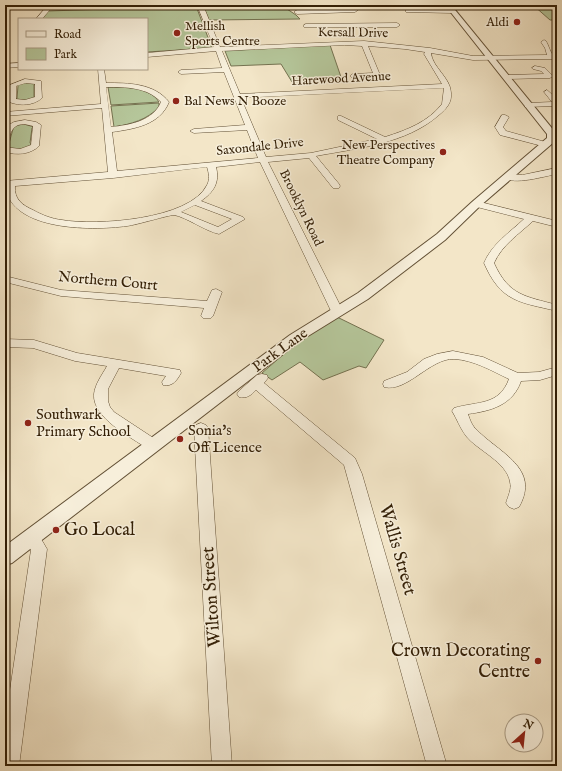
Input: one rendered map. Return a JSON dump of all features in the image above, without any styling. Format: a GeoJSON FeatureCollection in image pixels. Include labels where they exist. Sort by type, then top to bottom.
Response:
{"type":"FeatureCollection","features":[{"type":"Feature","properties":{"kind":"street"},"geometry":{"type":"LineString","coordinates":[[5,6],[20,5]]}},
{"type":"Feature","properties":{"kind":"street"},"geometry":{"type":"LineString","coordinates":[[40,18],[51,5]]}},
{"type":"Feature","properties":{"kind":"street","name":"Brooklyn Road"},"geometry":{"type":"LineString","coordinates":[[200,5],[263,160],[337,311]]}},
{"type":"Feature","properties":{"kind":"street"},"geometry":{"type":"LineString","coordinates":[[408,11],[450,8],[553,135],[549,142],[503,133],[499,127],[504,119],[512,124]]}},
{"type":"Feature","properties":{"kind":"street"},"geometry":{"type":"LineString","coordinates":[[291,9],[297,12],[304,19],[310,44]]}},
{"type":"Feature","properties":{"kind":"street"},"geometry":{"type":"LineString","coordinates":[[297,12],[355,10]]}},
{"type":"Feature","properties":{"kind":"street"},"geometry":{"type":"LineString","coordinates":[[307,31],[397,25]]}},
{"type":"Feature","properties":{"kind":"street"},"geometry":{"type":"LineString","coordinates":[[544,42],[548,48],[548,53],[554,58]]}},
{"type":"Feature","properties":{"kind":"street"},"geometry":{"type":"LineString","coordinates":[[353,76],[377,75],[364,43]]}},
{"type":"Feature","properties":{"kind":"street","name":"Kersall Drive"},"geometry":{"type":"LineString","coordinates":[[148,55],[218,49],[310,44],[364,43],[430,50],[465,57],[554,58]]}},
{"type":"Feature","properties":{"kind":"street"},"geometry":{"type":"LineString","coordinates":[[430,50],[427,54],[447,86]]}},
{"type":"Feature","properties":{"kind":"street"},"geometry":{"type":"LineString","coordinates":[[5,66],[18,65]]}},
{"type":"Feature","properties":{"kind":"street"},"geometry":{"type":"LineString","coordinates":[[506,77],[550,76],[545,68],[535,68]]}},
{"type":"Feature","properties":{"kind":"street"},"geometry":{"type":"LineString","coordinates":[[101,70],[113,175]]}},
{"type":"Feature","properties":{"kind":"street"},"geometry":{"type":"LineString","coordinates":[[181,72],[226,70]]}},
{"type":"Feature","properties":{"kind":"street"},"geometry":{"type":"LineString","coordinates":[[102,85],[140,88],[157,94],[165,102],[162,111],[147,120],[134,125],[108,130]]}},
{"type":"Feature","properties":{"kind":"street","name":"Harewood Avenue"},"geometry":{"type":"LineString","coordinates":[[237,96],[447,86]]}},
{"type":"Feature","properties":{"kind":"street","name":"Saxondale Drive"},"geometry":{"type":"LineString","coordinates":[[8,184],[311,156],[385,140],[416,129],[436,115],[446,104],[448,94],[447,86]]}},
{"type":"Feature","properties":{"kind":"street"},"geometry":{"type":"LineString","coordinates":[[557,94],[548,93],[557,104]]}},
{"type":"Feature","properties":{"kind":"street"},"geometry":{"type":"LineString","coordinates":[[24,122],[25,103]]}},
{"type":"Feature","properties":{"kind":"street"},"geometry":{"type":"LineString","coordinates":[[528,105],[557,104]]}},
{"type":"Feature","properties":{"kind":"street"},"geometry":{"type":"LineString","coordinates":[[5,114],[105,106]]}},
{"type":"Feature","properties":{"kind":"street"},"geometry":{"type":"LineString","coordinates":[[341,118],[385,140]]}},
{"type":"Feature","properties":{"kind":"street"},"geometry":{"type":"LineString","coordinates":[[5,139],[8,127],[24,122],[37,125],[36,146],[24,151],[16,152],[5,149]]}},
{"type":"Feature","properties":{"kind":"street"},"geometry":{"type":"LineString","coordinates":[[194,131],[250,127]]}},
{"type":"Feature","properties":{"kind":"street","name":"Park Lane"},"geometry":{"type":"LineString","coordinates":[[5,557],[295,338],[363,296],[441,237],[476,204],[549,142]]}},
{"type":"Feature","properties":{"kind":"street"},"geometry":{"type":"LineString","coordinates":[[311,156],[336,186]]}},
{"type":"Feature","properties":{"kind":"street"},"geometry":{"type":"LineString","coordinates":[[8,184],[11,194],[17,204],[30,214],[76,225],[99,226],[127,224],[174,212],[196,202],[212,183],[213,174],[211,166]]}},
{"type":"Feature","properties":{"kind":"street"},"geometry":{"type":"LineString","coordinates":[[508,177],[522,178],[557,171]]}},
{"type":"Feature","properties":{"kind":"street"},"geometry":{"type":"LineString","coordinates":[[174,212],[219,231],[240,219],[196,202]]}},
{"type":"Feature","properties":{"kind":"street"},"geometry":{"type":"LineString","coordinates":[[476,204],[557,224]]}},
{"type":"Feature","properties":{"kind":"street"},"geometry":{"type":"LineString","coordinates":[[531,218],[509,236],[492,256],[489,264],[502,287],[510,294],[557,308]]}},
{"type":"Feature","properties":{"kind":"street","name":"Northern Court"},"geometry":{"type":"LineString","coordinates":[[5,279],[61,293],[211,305]]}},
{"type":"Feature","properties":{"kind":"street"},"geometry":{"type":"LineString","coordinates":[[207,316],[216,292]]}},
{"type":"Feature","properties":{"kind":"street"},"geometry":{"type":"LineString","coordinates":[[5,343],[34,344],[75,357],[175,373],[168,382]]}},
{"type":"Feature","properties":{"kind":"street"},"geometry":{"type":"LineString","coordinates":[[389,384],[412,375],[428,362],[452,355],[479,360],[516,377],[540,376],[557,372]]}},
{"type":"Feature","properties":{"kind":"street"},"geometry":{"type":"LineString","coordinates":[[116,364],[101,390],[100,399],[103,408],[109,415],[154,445]]}},
{"type":"Feature","properties":{"kind":"street"},"geometry":{"type":"LineString","coordinates":[[514,503],[518,490],[517,479],[510,466],[502,457],[471,432],[456,406],[483,407],[499,401],[510,392],[516,377]]}},
{"type":"Feature","properties":{"kind":"street","name":"Wallis Street"},"geometry":{"type":"LineString","coordinates":[[254,385],[350,462],[355,474],[437,766]]}},
{"type":"Feature","properties":{"kind":"street","name":"Wilton Street"},"geometry":{"type":"LineString","coordinates":[[201,428],[222,766]]}},
{"type":"Feature","properties":{"kind":"street"},"geometry":{"type":"LineString","coordinates":[[10,766],[39,549],[31,537]]}},
{"type":"Feature","properties":{"kind":"green space"},"geometry":{"type":"Polygon","coordinates":[[[203,5],[281,5],[300,19],[209,20],[203,5]]]}},
{"type":"Feature","properties":{"kind":"green space"},"geometry":{"type":"Polygon","coordinates":[[[533,5],[557,5],[557,20],[550,20],[533,5]]]}},
{"type":"Feature","properties":{"kind":"green space","name":"Mellish Sports Centre"},"geometry":{"type":"Polygon","coordinates":[[[196,6],[212,48],[148,52],[148,18],[43,18],[48,11],[196,6]]]}},
{"type":"Feature","properties":{"kind":"green space"},"geometry":{"type":"Polygon","coordinates":[[[330,45],[342,80],[292,82],[281,64],[231,66],[225,51],[330,45]]]}},
{"type":"Feature","properties":{"kind":"green space"},"geometry":{"type":"Polygon","coordinates":[[[26,82],[36,84],[34,85],[35,98],[30,101],[16,99],[17,85],[26,82]]]}},
{"type":"Feature","properties":{"kind":"green space"},"geometry":{"type":"Polygon","coordinates":[[[108,87],[136,88],[143,90],[155,97],[159,102],[111,105],[108,87]]]}},
{"type":"Feature","properties":{"kind":"green space"},"geometry":{"type":"Polygon","coordinates":[[[159,103],[159,107],[144,118],[133,123],[114,127],[111,106],[159,103]]]}},
{"type":"Feature","properties":{"kind":"green space"},"geometry":{"type":"Polygon","coordinates":[[[24,124],[34,127],[32,128],[30,143],[32,144],[26,148],[20,149],[8,147],[13,129],[11,128],[24,124]]]}},
{"type":"Feature","properties":{"kind":"green space"},"geometry":{"type":"Polygon","coordinates":[[[337,317],[384,340],[366,368],[359,366],[323,380],[300,362],[272,380],[262,373],[300,340],[337,317]]]}},
{"type":"Feature","properties":{"kind":"place","name":"Aldi"},"geometry":{"type":"Point","coordinates":[517,22]}},
{"type":"Feature","properties":{"kind":"place","name":"Mellish Sports Centre"},"geometry":{"type":"Point","coordinates":[177,33]}},
{"type":"Feature","properties":{"kind":"place","name":"Bal News N Booze"},"geometry":{"type":"Point","coordinates":[176,101]}},
{"type":"Feature","properties":{"kind":"place","name":"New Perspectives Theatre Company"},"geometry":{"type":"Point","coordinates":[443,152]}},
{"type":"Feature","properties":{"kind":"place","name":"Southwark Primary School"},"geometry":{"type":"Point","coordinates":[28,423]}},
{"type":"Feature","properties":{"kind":"place","name":"Sonia's Off Licence"},"geometry":{"type":"Point","coordinates":[180,439]}},
{"type":"Feature","properties":{"kind":"place","name":"Go Local"},"geometry":{"type":"Point","coordinates":[56,530]}},
{"type":"Feature","properties":{"kind":"place","name":"Crown Decorating Centre"},"geometry":{"type":"Point","coordinates":[538,661]}}]}
